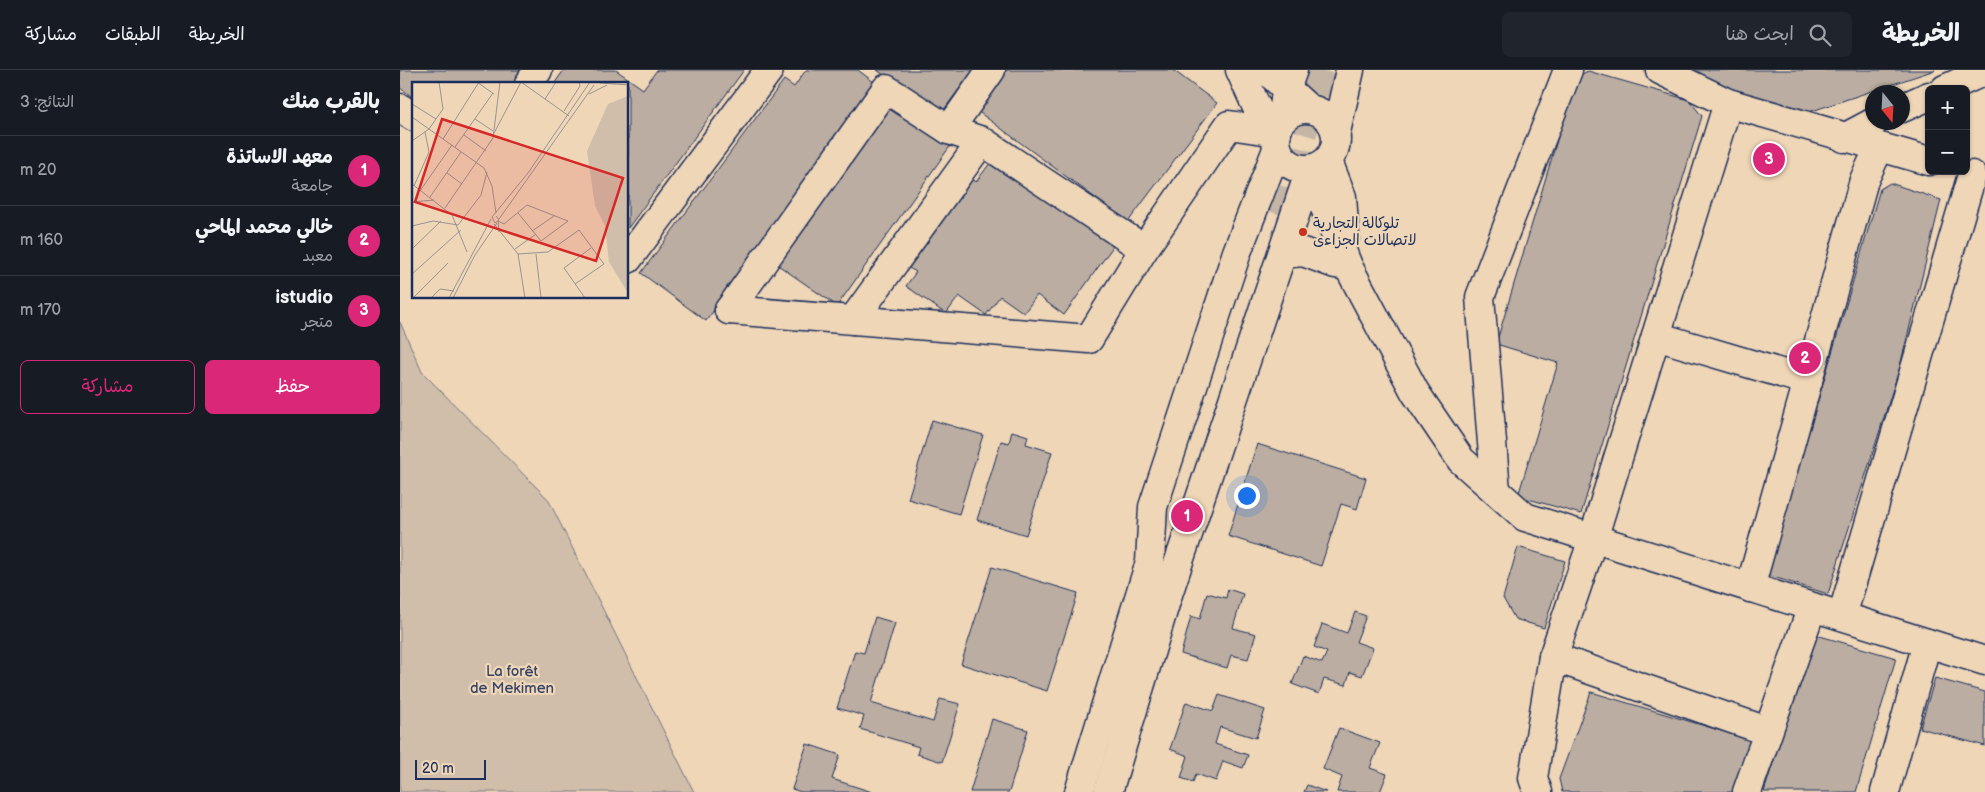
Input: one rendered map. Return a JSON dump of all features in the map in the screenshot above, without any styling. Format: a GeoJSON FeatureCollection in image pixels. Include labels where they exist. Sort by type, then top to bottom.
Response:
{"type":"FeatureCollection","features":[{"type":"Feature","properties":{"kind":"street"},"geometry":{"type":"LineString","coordinates":[[529,82],[538,70]]}},
{"type":"Feature","properties":{"kind":"street"},"geometry":{"type":"LineString","coordinates":[[629,258],[769,70]]}},
{"type":"Feature","properties":{"kind":"street"},"geometry":{"type":"LineString","coordinates":[[949,130],[991,70]]}},
{"type":"Feature","properties":{"kind":"street"},"geometry":{"type":"LineString","coordinates":[[1240,70],[1258,110],[1279,134],[1290,166],[1319,166]]}},
{"type":"Feature","properties":{"kind":"street"},"geometry":{"type":"LineString","coordinates":[[1266,70],[1290,79],[1309,109]]}},
{"type":"Feature","properties":{"kind":"street"},"geometry":{"type":"LineString","coordinates":[[1108,792],[1169,591],[1282,254],[1319,166],[1337,142],[1336,132],[1350,70]]}},
{"type":"Feature","properties":{"kind":"street"},"geometry":{"type":"LineString","coordinates":[[1496,491],[1480,297],[1568,70]]}},
{"type":"Feature","properties":{"kind":"street"},"geometry":{"type":"LineString","coordinates":[[1660,70],[1728,103],[1844,138],[1876,135],[1925,159]]}},
{"type":"Feature","properties":{"kind":"street"},"geometry":{"type":"LineString","coordinates":[[1955,85],[1985,71]]}},
{"type":"Feature","properties":{"kind":"street"},"geometry":{"type":"LineString","coordinates":[[1150,562],[1153,506],[1237,252],[1279,134],[1290,79]]}},
{"type":"Feature","properties":{"kind":"street"},"geometry":{"type":"LineString","coordinates":[[1144,250],[982,141],[949,130],[886,89],[729,310],[1089,339],[1144,250],[1229,125],[1279,134]]}},
{"type":"Feature","properties":{"kind":"street"},"geometry":{"type":"LineString","coordinates":[[1910,104],[1925,98]]}},
{"type":"Feature","properties":{"kind":"street"},"geometry":{"type":"LineString","coordinates":[[1538,792],[1533,778],[1553,657],[1593,539],[1728,103]]}},
{"type":"Feature","properties":{"kind":"street"},"geometry":{"type":"LineString","coordinates":[[400,108],[412,116]]}},
{"type":"Feature","properties":{"kind":"street"},"geometry":{"type":"LineString","coordinates":[[1279,134],[1299,109],[1309,109],[1326,116],[1336,132]]}},
{"type":"Feature","properties":{"kind":"street"},"geometry":{"type":"LineString","coordinates":[[1750,588],[1876,135]]}},
{"type":"Feature","properties":{"kind":"street"},"geometry":{"type":"LineString","coordinates":[[853,320],[982,141]]}},
{"type":"Feature","properties":{"kind":"street"},"geometry":{"type":"LineString","coordinates":[[1319,166],[1348,266],[1415,392],[1461,460],[1525,517],[1985,661]]}},
{"type":"Feature","properties":{"kind":"street"},"geometry":{"type":"LineString","coordinates":[[1842,616],[1973,175]]}},
{"type":"Feature","properties":{"kind":"street"},"geometry":{"type":"LineString","coordinates":[[1079,792],[1150,562],[1273,212],[1185,506],[1169,591]]}},
{"type":"Feature","properties":{"kind":"street"},"geometry":{"type":"LineString","coordinates":[[1282,254],[1302,252],[1335,264],[1348,266]]}},
{"type":"Feature","properties":{"kind":"street"},"geometry":{"type":"LineString","coordinates":[[1656,336],[1808,381]]}},
{"type":"Feature","properties":{"kind":"street"},"geometry":{"type":"LineString","coordinates":[[1747,792],[1767,730],[1812,607]]}},
{"type":"Feature","properties":{"kind":"street"},"geometry":{"type":"LineString","coordinates":[[1885,792],[1927,643]]}},
{"type":"Feature","properties":{"kind":"street"},"geometry":{"type":"LineString","coordinates":[[1553,657],[1767,730]]}},
{"type":"Feature","properties":{"kind":"green space","name":"La forêt de Mekimen"},"geometry":{"type":"Polygon","coordinates":[[[400,322],[422,372],[548,499],[694,792],[400,792],[400,322]]]}},
{"type":"Feature","properties":{"kind":"building"},"geometry":{"type":"Polygon","coordinates":[[[400,70],[530,70],[521,82],[412,82],[412,97],[400,88],[400,70]]]}},
{"type":"Feature","properties":{"kind":"building"},"geometry":{"type":"Polygon","coordinates":[[[564,70],[616,70],[643,89],[657,70],[744,70],[629,227],[629,82],[555,82],[564,70]]]}},
{"type":"Feature","properties":{"kind":"building"},"geometry":{"type":"Polygon","coordinates":[[[806,70],[858,70],[879,86],[706,321],[641,273],[784,80],[794,87],[806,70]]]}},
{"type":"Feature","properties":{"kind":"building"},"geometry":{"type":"Polygon","coordinates":[[[877,70],[973,70],[940,115],[877,70]]]}},
{"type":"Feature","properties":{"kind":"building"},"geometry":{"type":"Polygon","coordinates":[[[1005,70],[1173,70],[1217,103],[1128,222],[976,110],[1005,70]]]}},
{"type":"Feature","properties":{"kind":"building"},"geometry":{"type":"Polygon","coordinates":[[[1686,70],[1935,70],[1890,85],[1865,85],[1865,93],[1797,116],[1724,91],[1686,70]]]}},
{"type":"Feature","properties":{"kind":"building"},"geometry":{"type":"Polygon","coordinates":[[[1588,71],[1689,100],[1702,116],[1581,514],[1518,496],[1558,363],[1496,344],[1576,77],[1588,71]]]}},
{"type":"Feature","properties":{"kind":"building"},"geometry":{"type":"Polygon","coordinates":[[[891,98],[953,142],[837,306],[775,263],[891,98]]]}},
{"type":"Feature","properties":{"kind":"building"},"geometry":{"type":"Polygon","coordinates":[[[993,159],[1114,245],[1064,315],[1037,295],[1024,313],[1000,296],[986,315],[959,296],[946,314],[906,286],[916,272],[909,268],[973,179],[976,182],[993,159]]]}},
{"type":"Feature","properties":{"kind":"building"},"geometry":{"type":"Polygon","coordinates":[[[1890,183],[1941,200],[1899,370],[1828,594],[1767,575],[1880,189],[1890,183]]]}},
{"type":"Feature","properties":{"kind":"building"},"geometry":{"type":"Polygon","coordinates":[[[932,420],[983,435],[959,514],[908,499],[932,420]]]}},
{"type":"Feature","properties":{"kind":"building"},"geometry":{"type":"Polygon","coordinates":[[[1012,431],[1028,436],[1026,444],[1052,452],[1026,535],[977,520],[1001,441],[1009,443],[1012,431]]]}},
{"type":"Feature","properties":{"kind":"building"},"geometry":{"type":"Polygon","coordinates":[[[1257,444],[1366,478],[1357,509],[1341,504],[1321,566],[1228,536],[1257,444]]]}},
{"type":"Feature","properties":{"kind":"building"},"geometry":{"type":"Polygon","coordinates":[[[1518,547],[1565,561],[1544,628],[1515,619],[1503,598],[1518,547]]]}},
{"type":"Feature","properties":{"kind":"building"},"geometry":{"type":"Polygon","coordinates":[[[992,567],[1078,593],[1047,691],[961,664],[992,567]]]}},
{"type":"Feature","properties":{"kind":"building"},"geometry":{"type":"Polygon","coordinates":[[[1228,589],[1243,594],[1233,628],[1256,634],[1248,659],[1231,655],[1227,668],[1181,654],[1191,616],[1200,619],[1207,593],[1226,598],[1228,589]]]}},
{"type":"Feature","properties":{"kind":"building"},"geometry":{"type":"Polygon","coordinates":[[[1355,612],[1366,616],[1356,642],[1373,648],[1362,676],[1350,672],[1346,685],[1324,679],[1319,694],[1292,684],[1303,656],[1322,663],[1327,652],[1314,647],[1322,624],[1347,633],[1355,612]]]}},
{"type":"Feature","properties":{"kind":"building"},"geometry":{"type":"Polygon","coordinates":[[[875,617],[895,623],[871,703],[933,722],[940,699],[960,704],[942,762],[917,754],[919,747],[860,729],[864,716],[837,708],[855,651],[864,653],[875,617]]]}},
{"type":"Feature","properties":{"kind":"building"},"geometry":{"type":"Polygon","coordinates":[[[1813,634],[1896,658],[1856,792],[1764,792],[1813,634]]]}},
{"type":"Feature","properties":{"kind":"building"},"geometry":{"type":"Polygon","coordinates":[[[1935,678],[1985,692],[1985,746],[1920,728],[1935,678]]]}},
{"type":"Feature","properties":{"kind":"building"},"geometry":{"type":"Polygon","coordinates":[[[1591,692],[1752,740],[1733,792],[1562,792],[1559,779],[1591,692]]]}},
{"type":"Feature","properties":{"kind":"building"},"geometry":{"type":"Polygon","coordinates":[[[1219,695],[1265,710],[1256,738],[1220,727],[1215,744],[1248,755],[1243,768],[1223,761],[1216,781],[1196,774],[1193,782],[1181,778],[1188,756],[1170,749],[1186,702],[1213,711],[1219,695]]]}},
{"type":"Feature","properties":{"kind":"building"},"geometry":{"type":"Polygon","coordinates":[[[992,719],[1028,730],[1009,792],[970,792],[992,719]]]}},
{"type":"Feature","properties":{"kind":"building"},"geometry":{"type":"Polygon","coordinates":[[[1339,728],[1380,743],[1370,768],[1387,774],[1380,792],[1337,792],[1342,777],[1323,769],[1339,728]]]}},
{"type":"Feature","properties":{"kind":"building"},"geometry":{"type":"Polygon","coordinates":[[[807,744],[840,755],[832,779],[872,792],[801,792],[792,789],[807,744]]]}},
{"type":"Feature","properties":{"kind":"building"},"geometry":{"type":"Polygon","coordinates":[[[1307,785],[1326,792],[1304,792],[1307,785]]]}},
{"type":"Feature","properties":{"kind":"tunnel"},"geometry":{"type":"LineString","coordinates":[[1278,214],[1322,70]]}},
{"type":"Feature","properties":{"kind":"place","name":"istudio"},"geometry":{"type":"Point","coordinates":[1769,159]}},
{"type":"Feature","properties":{"kind":"place","name":"تلوكالة التجارية لاتصالات الجزاءى"},"geometry":{"type":"Point","coordinates":[1303,232]}},
{"type":"Feature","properties":{"kind":"place","name":"خالي محمد الماحي"},"geometry":{"type":"Point","coordinates":[1805,358]}},
{"type":"Feature","properties":{"kind":"place","name":"معهد الاساتذة"},"geometry":{"type":"Point","coordinates":[1187,516]}}]}
